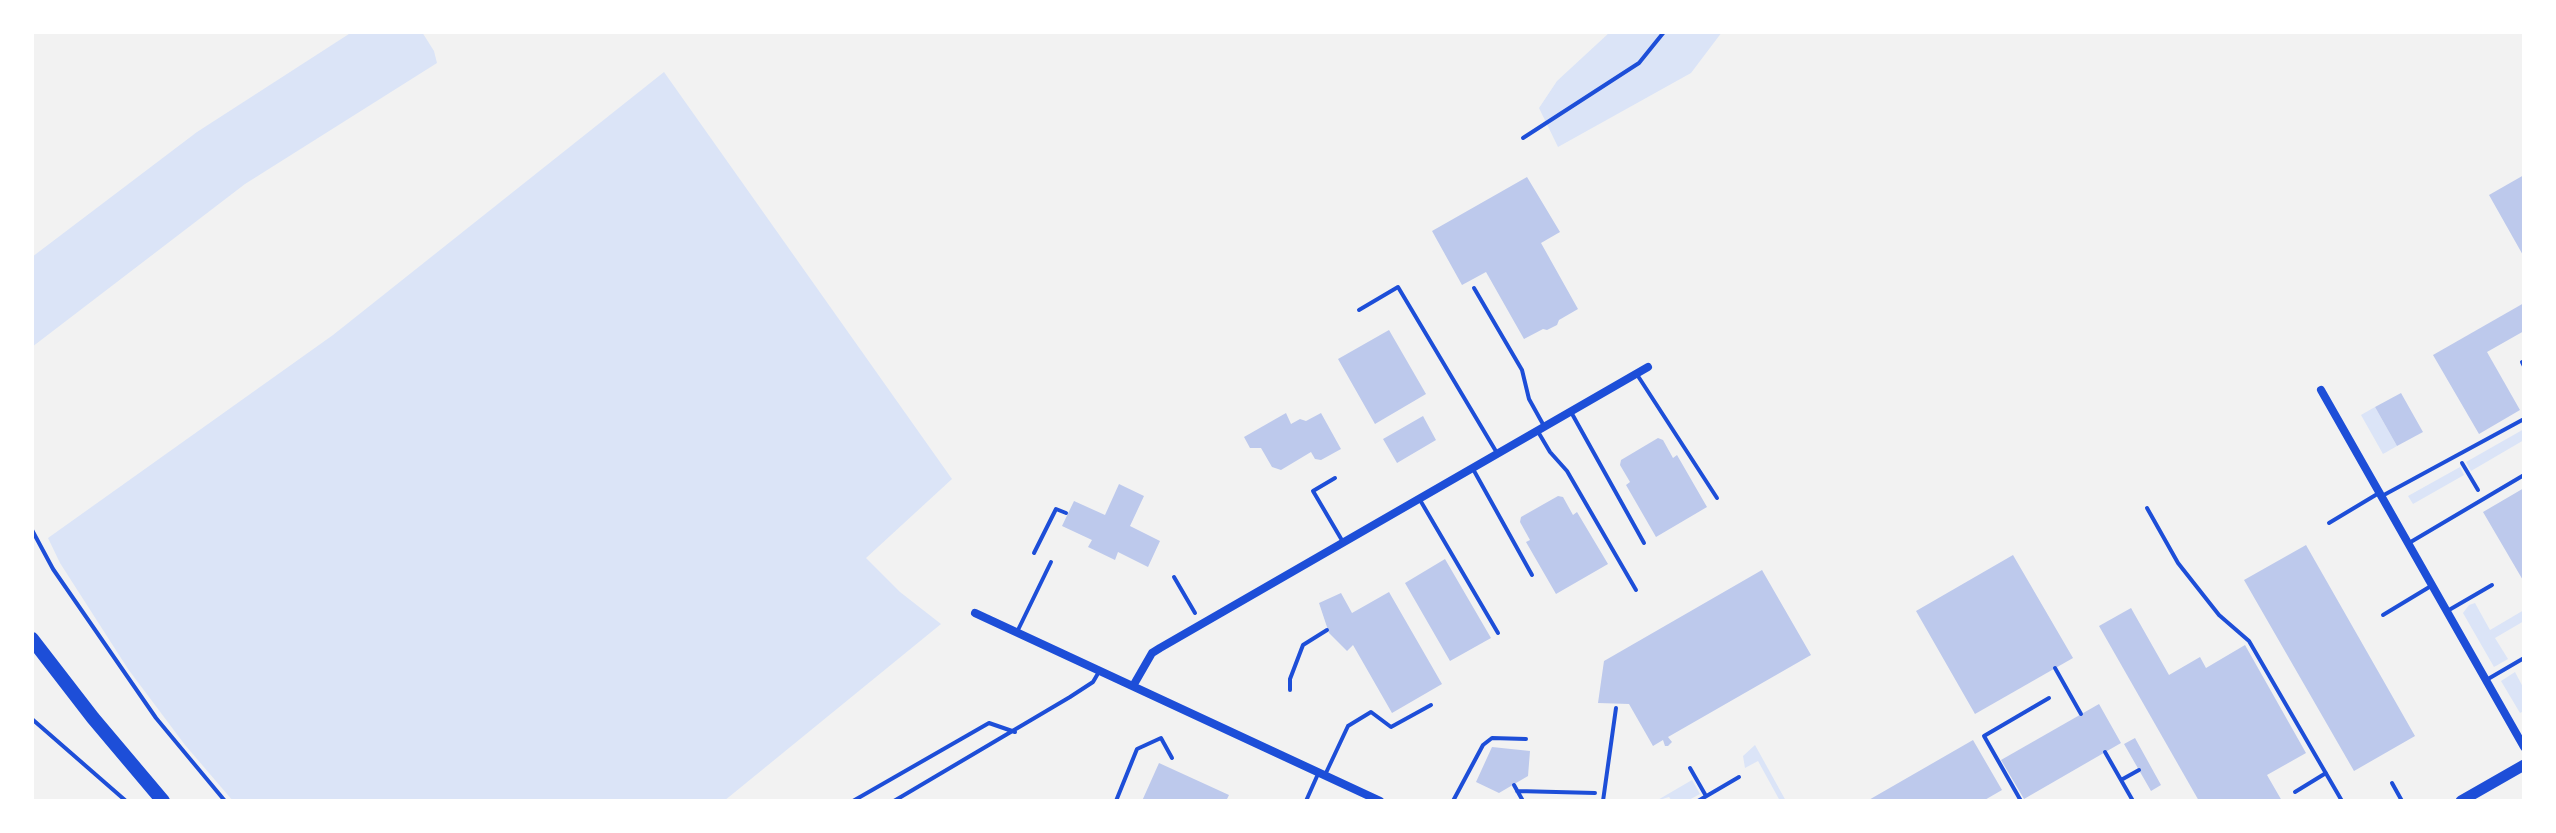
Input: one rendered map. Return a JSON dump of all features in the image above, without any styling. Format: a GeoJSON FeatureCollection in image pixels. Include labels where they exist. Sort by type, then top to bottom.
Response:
{"type":"FeatureCollection","features":[{"type":"Feature","properties":{"kind":"main road"},"geometry":{"type":"LineString","coordinates":[[32,639],[163,801]]}},
{"type":"Feature","properties":{"kind":"street"},"geometry":{"type":"LineString","coordinates":[[1133,686],[1152,653],[1648,367]]}},
{"type":"Feature","properties":{"kind":"street"},"geometry":{"type":"LineString","coordinates":[[2321,390],[2524,747]]}},
{"type":"Feature","properties":{"kind":"street"},"geometry":{"type":"LineString","coordinates":[[975,613],[1380,801]]}},
{"type":"Feature","properties":{"kind":"street"},"geometry":{"type":"LineString","coordinates":[[2461,801],[2524,765]]}},
{"type":"Feature","properties":{"kind":"lane"},"geometry":{"type":"LineString","coordinates":[[1359,310],[1398,287],[1497,453]]}},
{"type":"Feature","properties":{"kind":"lane"},"geometry":{"type":"LineString","coordinates":[[1474,288],[1522,370],[1529,399],[1550,452],[1567,471],[1636,590]]}},
{"type":"Feature","properties":{"kind":"lane"},"geometry":{"type":"LineString","coordinates":[[1636,373],[1717,498]]}},
{"type":"Feature","properties":{"kind":"lane"},"geometry":{"type":"LineString","coordinates":[[1571,411],[1644,543]]}},
{"type":"Feature","properties":{"kind":"lane"},"geometry":{"type":"LineString","coordinates":[[2329,523],[2524,419]]}},
{"type":"Feature","properties":{"kind":"lane"},"geometry":{"type":"LineString","coordinates":[[1472,468],[1532,575]]}},
{"type":"Feature","properties":{"kind":"lane"},"geometry":{"type":"LineString","coordinates":[[2409,543],[2524,475]]}},
{"type":"Feature","properties":{"kind":"lane"},"geometry":{"type":"LineString","coordinates":[[1335,478],[1313,491],[1343,542]]}},
{"type":"Feature","properties":{"kind":"lane"},"geometry":{"type":"LineString","coordinates":[[1419,498],[1498,633]]}},
{"type":"Feature","properties":{"kind":"lane"},"geometry":{"type":"LineString","coordinates":[[2147,508],[2178,563],[2219,615],[2249,641],[2342,801]]}},
{"type":"Feature","properties":{"kind":"lane"},"geometry":{"type":"LineString","coordinates":[[1017,632],[1051,562]]}},
{"type":"Feature","properties":{"kind":"lane"},"geometry":{"type":"LineString","coordinates":[[2383,615],[2433,585]]}},
{"type":"Feature","properties":{"kind":"lane"},"geometry":{"type":"LineString","coordinates":[[2447,611],[2492,585]]}},
{"type":"Feature","properties":{"kind":"lane"},"geometry":{"type":"LineString","coordinates":[[2486,680],[2524,658]]}},
{"type":"Feature","properties":{"kind":"lane"},"geometry":{"type":"LineString","coordinates":[[894,801],[1015,732],[1093,682],[1100,670]]}},
{"type":"Feature","properties":{"kind":"lane"},"geometry":{"type":"LineString","coordinates":[[2021,801],[1984,736],[2049,698]]}},
{"type":"Feature","properties":{"kind":"lane"},"geometry":{"type":"LineString","coordinates":[[1306,801],[1348,726],[1371,712],[1391,727],[1431,705]]}},
{"type":"Feature","properties":{"kind":"lane"},"geometry":{"type":"LineString","coordinates":[[1603,801],[1616,708]]}},
{"type":"Feature","properties":{"kind":"lane"},"geometry":{"type":"LineString","coordinates":[[853,801],[989,723],[1015,732]]}},
{"type":"Feature","properties":{"kind":"lane"},"geometry":{"type":"LineString","coordinates":[[1116,801],[1137,749],[1161,738],[1172,758]]}},
{"type":"Feature","properties":{"kind":"lane"},"geometry":{"type":"LineString","coordinates":[[1453,801],[1483,745],[1492,738],[1526,739]]}},
{"type":"Feature","properties":{"kind":"lane"},"geometry":{"type":"LineString","coordinates":[[2295,792],[2326,773]]}},
{"type":"Feature","properties":{"kind":"lane"},"geometry":{"type":"LineString","coordinates":[[2392,783],[2402,801]]}},
{"type":"Feature","properties":{"kind":"path"},"geometry":{"type":"LineString","coordinates":[[1523,138],[1639,63],[1664,32]]}},
{"type":"Feature","properties":{"kind":"path"},"geometry":{"type":"LineString","coordinates":[[2457,453],[2483,499]]}},
{"type":"Feature","properties":{"kind":"path"},"geometry":{"type":"LineString","coordinates":[[1034,553],[1056,509],[1066,513]]}},
{"type":"Feature","properties":{"kind":"path"},"geometry":{"type":"LineString","coordinates":[[32,530],[53,569],[156,718],[225,801]]}},
{"type":"Feature","properties":{"kind":"path"},"geometry":{"type":"LineString","coordinates":[[1174,577],[1201,624]]}},
{"type":"Feature","properties":{"kind":"path"},"geometry":{"type":"LineString","coordinates":[[1290,690],[1290,679],[1303,645],[1327,630]]}},
{"type":"Feature","properties":{"kind":"path"},"geometry":{"type":"LineString","coordinates":[[2055,668],[2081,714]]}},
{"type":"Feature","properties":{"kind":"path"},"geometry":{"type":"LineString","coordinates":[[32,719],[126,801]]}},
{"type":"Feature","properties":{"kind":"path"},"geometry":{"type":"LineString","coordinates":[[2105,752],[2133,801]]}},
{"type":"Feature","properties":{"kind":"path"},"geometry":{"type":"LineString","coordinates":[[1690,768],[1706,796]]}},
{"type":"Feature","properties":{"kind":"path"},"geometry":{"type":"LineString","coordinates":[[2121,780],[2139,770]]}},
{"type":"Feature","properties":{"kind":"path"},"geometry":{"type":"LineString","coordinates":[[1698,801],[1739,777]]}},
{"type":"Feature","properties":{"kind":"path"},"geometry":{"type":"LineString","coordinates":[[1514,785],[1523,801]]}},
{"type":"Feature","properties":{"kind":"path"},"geometry":{"type":"LineString","coordinates":[[1517,791],[1605,794]]}},
{"type":"Feature","properties":{"kind":"shaded area"},"geometry":{"type":"Polygon","coordinates":[[[352,32],[422,32],[434,51],[437,63],[245,184],[32,347],[32,257],[197,132],[352,32]]]}},
{"type":"Feature","properties":{"kind":"shaded area"},"geometry":{"type":"Polygon","coordinates":[[[1610,32],[1722,32],[1691,73],[1558,147],[1539,108],[1557,81],[1610,32]]]}},
{"type":"Feature","properties":{"kind":"shaded area"},"geometry":{"type":"Polygon","coordinates":[[[664,72],[952,479],[866,558],[900,592],[941,624],[724,801],[233,801],[185,745],[128,669],[60,563],[48,538],[333,335],[664,72]]]}},
{"type":"Feature","properties":{"kind":"shaded area"},"geometry":{"type":"Polygon","coordinates":[[[2375,407],[2397,446],[2383,454],[2361,415],[2375,407]]]}},
{"type":"Feature","properties":{"kind":"shaded area"},"geometry":{"type":"Polygon","coordinates":[[[2524,429],[2524,440],[2471,471],[2466,462],[2524,429]]]}},
{"type":"Feature","properties":{"kind":"shaded area"},"geometry":{"type":"Polygon","coordinates":[[[2460,467],[2464,475],[2413,504],[2408,496],[2460,467]]]}},
{"type":"Feature","properties":{"kind":"shaded area"},"geometry":{"type":"Polygon","coordinates":[[[2475,603],[2490,630],[2524,610],[2524,621],[2495,638],[2508,659],[2494,667],[2463,613],[2475,603]]]}},
{"type":"Feature","properties":{"kind":"shaded area"},"geometry":{"type":"Polygon","coordinates":[[[2515,672],[2524,689],[2524,711],[2520,713],[2501,681],[2515,672]]]}},
{"type":"Feature","properties":{"kind":"shaded area"},"geometry":{"type":"Polygon","coordinates":[[[1755,745],[1786,801],[1780,801],[1758,761],[1745,768],[1743,756],[1755,745]]]}},
{"type":"Feature","properties":{"kind":"shaded area"},"geometry":{"type":"Polygon","coordinates":[[[1692,780],[1700,794],[1687,801],[1672,801],[1669,797],[1656,801],[1692,780]]]}},
{"type":"Feature","properties":{"kind":"building"},"geometry":{"type":"Polygon","coordinates":[[[2524,175],[2524,257],[2489,195],[2524,175]]]}},
{"type":"Feature","properties":{"kind":"building"},"geometry":{"type":"Polygon","coordinates":[[[1527,177],[1560,232],[1541,243],[1578,309],[1559,320],[1557,325],[1524,339],[1486,272],[1462,285],[1432,231],[1527,177]]]}},
{"type":"Feature","properties":{"kind":"building"},"geometry":{"type":"Polygon","coordinates":[[[2524,303],[2524,331],[2487,352],[2520,410],[2479,434],[2433,355],[2524,303]]]}},
{"type":"Feature","properties":{"kind":"building"},"geometry":{"type":"Polygon","coordinates":[[[1389,330],[1426,394],[1375,424],[1338,359],[1389,330]]]}},
{"type":"Feature","properties":{"kind":"building"},"geometry":{"type":"Polygon","coordinates":[[[2401,393],[2423,432],[2397,446],[2375,407],[2401,393]]]}},
{"type":"Feature","properties":{"kind":"building"},"geometry":{"type":"Polygon","coordinates":[[[1286,413],[1291,424],[1321,413],[1341,449],[1321,460],[1315,459],[1311,452],[1281,470],[1272,467],[1261,448],[1250,448],[1244,437],[1286,413]]]}},
{"type":"Feature","properties":{"kind":"building"},"geometry":{"type":"Polygon","coordinates":[[[1423,416],[1436,440],[1397,463],[1383,439],[1423,416]]]}},
{"type":"Feature","properties":{"kind":"building"},"geometry":{"type":"Polygon","coordinates":[[[1658,438],[1663,440],[1673,458],[1677,455],[1707,507],[1656,537],[1626,485],[1630,482],[1620,465],[1621,460],[1658,438]]]}},
{"type":"Feature","properties":{"kind":"building"},"geometry":{"type":"Polygon","coordinates":[[[1119,484],[1144,496],[1130,526],[1160,541],[1148,567],[1118,552],[1115,560],[1088,547],[1092,540],[1062,526],[1074,501],[1105,515],[1119,484]]]}},
{"type":"Feature","properties":{"kind":"building"},"geometry":{"type":"Polygon","coordinates":[[[2524,488],[2524,582],[2483,512],[2524,488]]]}},
{"type":"Feature","properties":{"kind":"building"},"geometry":{"type":"Polygon","coordinates":[[[1558,496],[1563,497],[1573,515],[1577,512],[1608,564],[1556,594],[1526,542],[1530,540],[1520,522],[1521,517],[1558,496]]]}},
{"type":"Feature","properties":{"kind":"building"},"geometry":{"type":"Polygon","coordinates":[[[2306,545],[2415,736],[2354,771],[2244,580],[2306,545]]]}},
{"type":"Feature","properties":{"kind":"building"},"geometry":{"type":"Polygon","coordinates":[[[2013,555],[2073,658],[1975,714],[1916,611],[2013,555]]]}},
{"type":"Feature","properties":{"kind":"building"},"geometry":{"type":"Polygon","coordinates":[[[1445,559],[1491,638],[1450,661],[1405,583],[1445,559]]]}},
{"type":"Feature","properties":{"kind":"building"},"geometry":{"type":"Polygon","coordinates":[[[1762,570],[1811,655],[1668,737],[1672,742],[1668,746],[1663,740],[1653,746],[1629,704],[1598,703],[1604,661],[1762,570]]]}},
{"type":"Feature","properties":{"kind":"building"},"geometry":{"type":"Polygon","coordinates":[[[1389,592],[1442,684],[1392,713],[1353,645],[1347,651],[1329,633],[1319,603],[1341,593],[1352,613],[1389,592]]]}},
{"type":"Feature","properties":{"kind":"building"},"geometry":{"type":"Polygon","coordinates":[[[2131,608],[2169,675],[2200,657],[2206,668],[2245,645],[2306,753],[2267,775],[2282,801],[2199,801],[2099,626],[2131,608]]]}},
{"type":"Feature","properties":{"kind":"building"},"geometry":{"type":"Polygon","coordinates":[[[2099,704],[2121,743],[2024,799],[2001,760],[2099,704]]]}},
{"type":"Feature","properties":{"kind":"building"},"geometry":{"type":"Polygon","coordinates":[[[2135,738],[2161,785],[2151,791],[2124,744],[2135,738]]]}},
{"type":"Feature","properties":{"kind":"building"},"geometry":{"type":"Polygon","coordinates":[[[1973,740],[2002,790],[1983,801],[1867,801],[1973,740]]]}},
{"type":"Feature","properties":{"kind":"building"},"geometry":{"type":"Polygon","coordinates":[[[1492,747],[1530,751],[1528,776],[1499,793],[1476,782],[1492,747]]]}},
{"type":"Feature","properties":{"kind":"building"},"geometry":{"type":"Polygon","coordinates":[[[1159,763],[1229,795],[1226,801],[1142,801],[1159,763]]]}}]}
